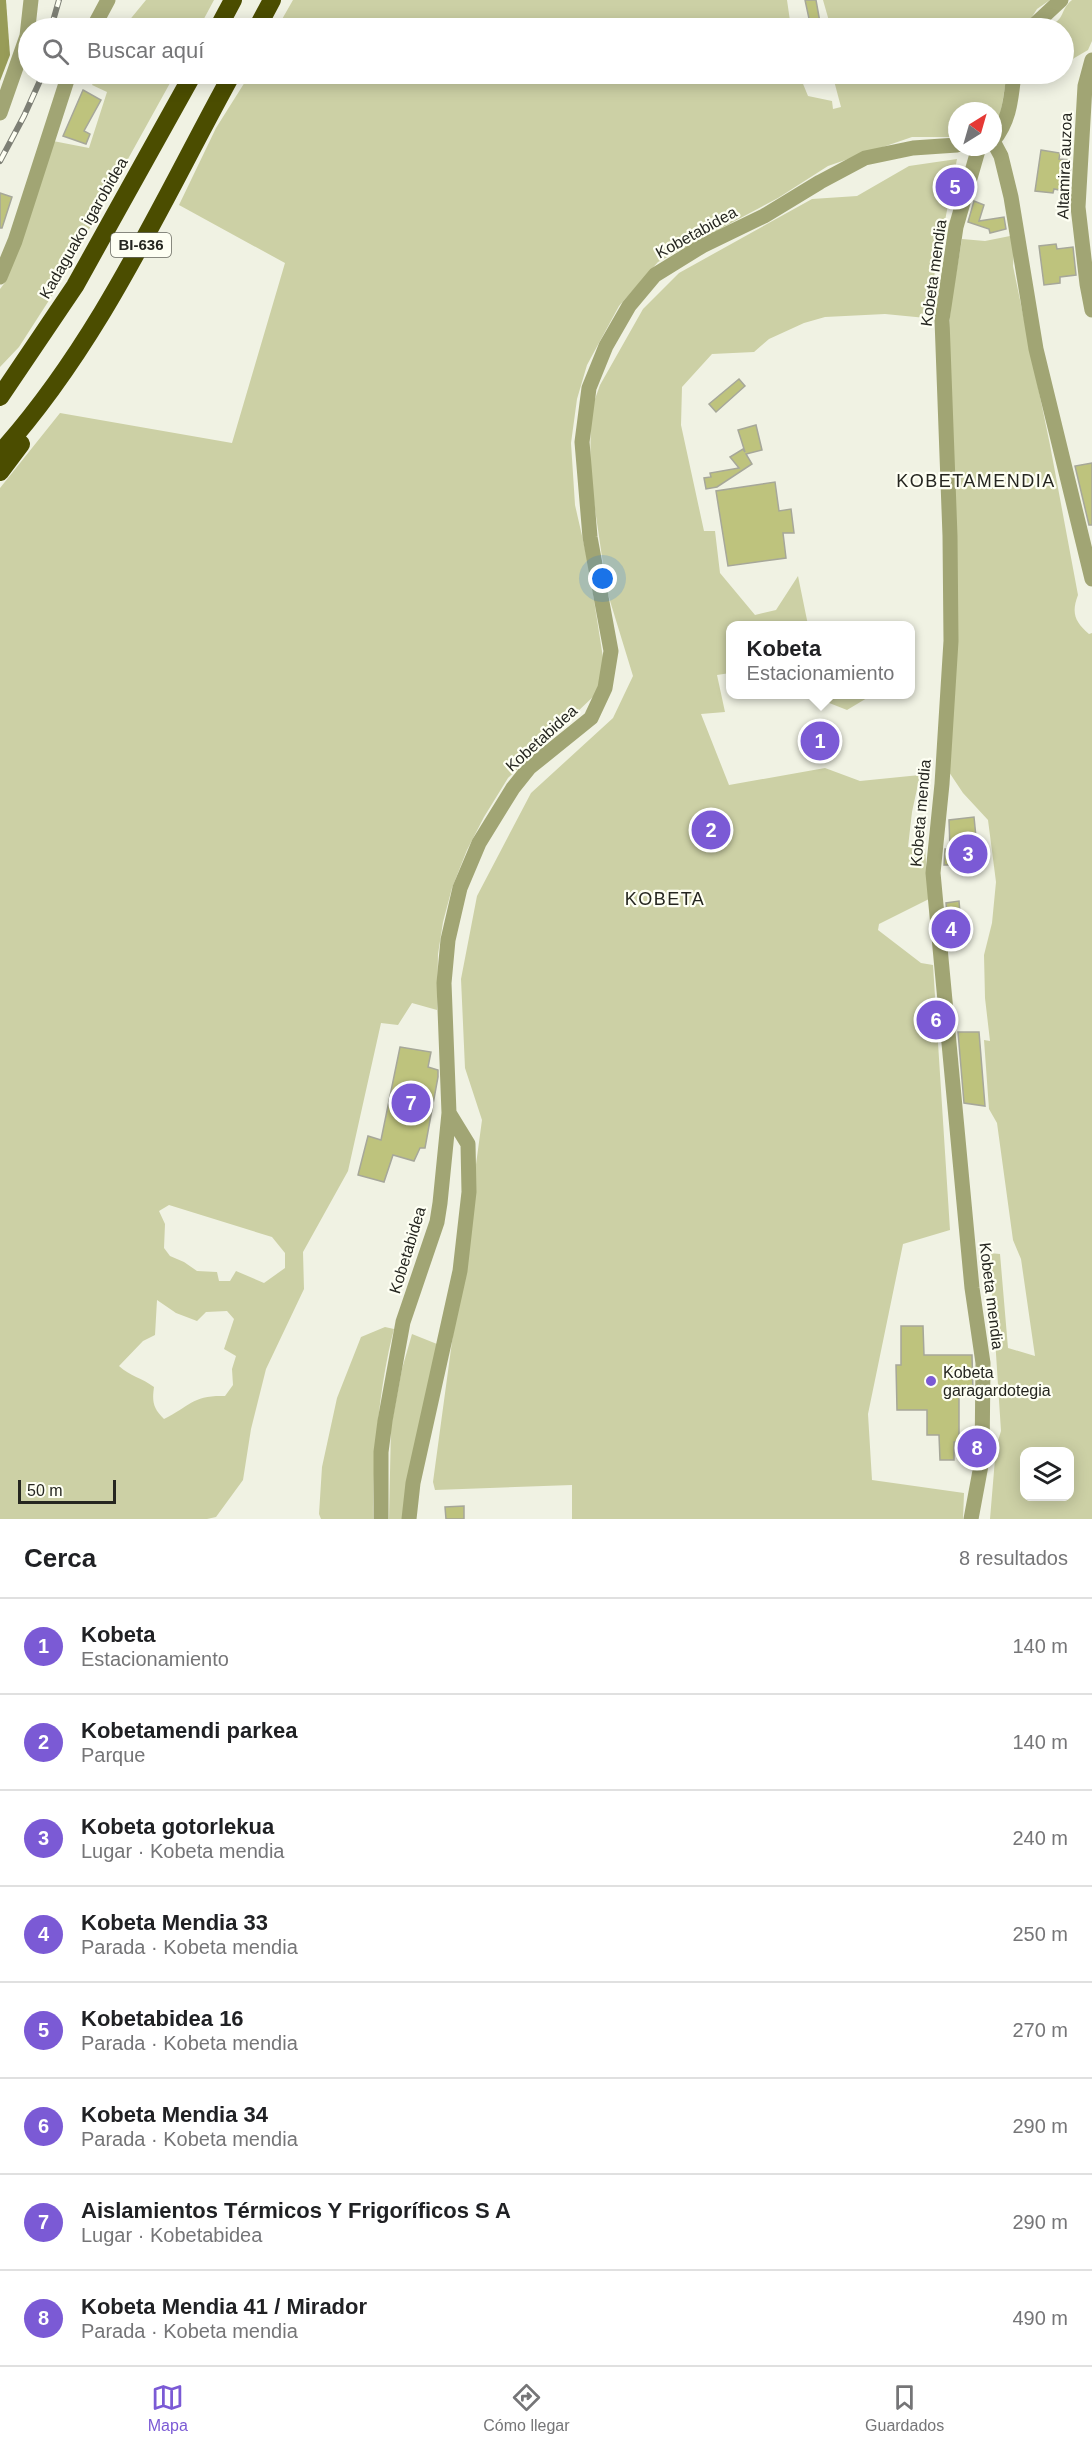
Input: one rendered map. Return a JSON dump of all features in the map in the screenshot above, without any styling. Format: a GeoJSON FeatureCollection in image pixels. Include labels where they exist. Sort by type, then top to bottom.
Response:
{"type":"FeatureCollection","features":[{"type":"Feature","properties":{"kind":"highway"},"geometry":{"type":"LineString","coordinates":[[223,18],[233,0]]}},
{"type":"Feature","properties":{"kind":"highway"},"geometry":{"type":"LineString","coordinates":[[262,18],[272,0]]}},
{"type":"Feature","properties":{"kind":"highway","name":"Kadaguako igarobidea"},"geometry":{"type":"LineString","coordinates":[[0,397],[75,286],[187,84]]}},
{"type":"Feature","properties":{"kind":"highway","name":"BI-636"},"geometry":{"type":"LineString","coordinates":[[0,453],[36,409],[84,342],[227,84]]}},
{"type":"Feature","properties":{"kind":"highway"},"geometry":{"type":"LineString","coordinates":[[0,379],[29,356]]}},
{"type":"Feature","properties":{"kind":"highway"},"geometry":{"type":"LineString","coordinates":[[0,472],[19,448],[36,409]]}},
{"type":"Feature","properties":{"kind":"street"},"geometry":{"type":"LineString","coordinates":[[29,18],[31,0]]}},
{"type":"Feature","properties":{"kind":"street"},"geometry":{"type":"LineString","coordinates":[[98,18],[108,0]]}},
{"type":"Feature","properties":{"kind":"street"},"geometry":{"type":"LineString","coordinates":[[1042,18],[1061,0]]}},
{"type":"Feature","properties":{"kind":"street","name":"Altamira auzoa"},"geometry":{"type":"LineString","coordinates":[[1092,60],[1085,86],[1078,207],[1092,310]]}},
{"type":"Feature","properties":{"kind":"street"},"geometry":{"type":"LineString","coordinates":[[0,113],[18,62]]}},
{"type":"Feature","properties":{"kind":"street"},"geometry":{"type":"LineString","coordinates":[[0,277],[15,241],[66,84]]}},
{"type":"Feature","properties":{"kind":"street"},"geometry":{"type":"LineString","coordinates":[[1002,130],[1012,84]]}},
{"type":"Feature","properties":{"kind":"street","name":"Kobetabidea"},"geometry":{"type":"LineString","coordinates":[[381,1519],[381,1452],[403,1322],[437,1222],[448,1113],[444,983],[448,940],[460,888],[479,843],[513,788],[529,768],[591,718],[605,688],[611,651],[590,537],[582,442],[590,388],[606,346],[629,306],[655,275],[702,246],[764,216],[820,182],[866,158],[913,148],[948,146]]}},
{"type":"Feature","properties":{"kind":"street","name":"Kobeta mendia"},"geometry":{"type":"LineString","coordinates":[[971,1519],[982,1460],[983,1363],[969,1265],[933,873],[942,784],[951,640],[950,536],[942,320],[956,227],[976,156]]}},
{"type":"Feature","properties":{"kind":"street"},"geometry":{"type":"LineString","coordinates":[[1001,156],[1011,197],[1036,349],[1092,579]]}},
{"type":"Feature","properties":{"kind":"street"},"geometry":{"type":"LineString","coordinates":[[409,1519],[413,1483],[460,1271],[469,1192],[468,1144],[448,1113]]}},
{"type":"Feature","properties":{"kind":"shaded area"},"geometry":{"type":"Polygon","coordinates":[[[0,0],[6,0],[10,55],[0,81],[0,0]]]}},
{"type":"Feature","properties":{"kind":"shaded area"},"geometry":{"type":"Polygon","coordinates":[[[146,0],[214,0],[204,18],[131,18],[146,0]]]}},
{"type":"Feature","properties":{"kind":"shaded area"},"geometry":{"type":"Polygon","coordinates":[[[293,0],[787,0],[790,18],[283,18],[293,0]]]}},
{"type":"Feature","properties":{"kind":"shaded area"},"geometry":{"type":"Polygon","coordinates":[[[823,0],[1050,0],[1037,9],[1031,18],[828,18],[823,0]]]}},
{"type":"Feature","properties":{"kind":"shaded area"},"geometry":{"type":"Polygon","coordinates":[[[1072,0],[1092,0],[1092,41],[1088,50],[1074,58],[1074,18],[1060,18],[1072,0]]]}},
{"type":"Feature","properties":{"kind":"shaded area"},"geometry":{"type":"Polygon","coordinates":[[[169,84],[55,291],[19,347],[0,367],[0,289],[6,281],[28,223],[53,141],[89,148],[107,92],[92,85],[169,84]]]}},
{"type":"Feature","properties":{"kind":"shaded area"},"geometry":{"type":"Polygon","coordinates":[[[244,84],[803,84],[808,96],[832,101],[833,109],[841,107],[835,84],[1005,84],[1002,105],[1002,102],[948,102],[948,137],[912,137],[828,166],[778,198],[658,262],[619,306],[587,365],[577,399],[571,443],[575,505],[588,562],[604,664],[596,694],[508,778],[467,850],[452,888],[443,922],[438,954],[437,1010],[412,1003],[398,1025],[381,1023],[348,1171],[303,1252],[304,1289],[266,1369],[251,1429],[243,1480],[216,1517],[207,1519],[0,1519],[0,488],[60,413],[232,443],[285,263],[179,205],[216,128],[244,84]],[[169,1205],[159,1211],[165,1224],[164,1248],[170,1256],[197,1271],[217,1272],[219,1281],[230,1281],[236,1271],[264,1283],[285,1268],[285,1253],[272,1237],[169,1205]],[[157,1300],[155,1335],[143,1341],[119,1366],[154,1387],[154,1404],[164,1419],[198,1399],[225,1396],[233,1385],[232,1369],[236,1356],[224,1349],[234,1319],[227,1311],[206,1312],[197,1321],[176,1313],[157,1300]]]}},
{"type":"Feature","properties":{"kind":"shaded area"},"geometry":{"type":"Polygon","coordinates":[[[957,159],[926,318],[885,314],[825,317],[804,323],[769,339],[754,352],[712,354],[682,387],[681,425],[704,531],[715,531],[720,573],[755,615],[776,610],[798,576],[807,621],[726,621],[726,674],[717,675],[725,712],[701,714],[729,785],[825,768],[860,781],[920,775],[912,812],[908,847],[925,849],[929,899],[879,924],[878,930],[921,963],[933,965],[950,1230],[903,1244],[868,1414],[872,1480],[964,1493],[963,1519],[572,1519],[572,1485],[435,1490],[433,1482],[482,1120],[465,1068],[461,979],[477,896],[531,793],[613,718],[633,676],[607,591],[590,475],[591,410],[600,385],[643,309],[679,273],[812,199],[857,196],[909,166],[957,159]]]}},
{"type":"Feature","properties":{"kind":"shaded area"},"geometry":{"type":"Polygon","coordinates":[[[1015,235],[1013,266],[1078,595],[1075,612],[1080,625],[1089,634],[1092,633],[1092,1519],[990,1519],[996,1447],[1001,1431],[990,1261],[979,1252],[1000,1254],[1008,1348],[1035,1356],[1021,1259],[1013,1240],[997,1123],[989,1109],[984,1040],[990,1041],[985,998],[984,955],[992,923],[996,882],[988,820],[963,793],[949,772],[948,343],[951,303],[962,239],[985,241],[1015,235]]]}},
{"type":"Feature","properties":{"kind":"shaded area"},"geometry":{"type":"Polygon","coordinates":[[[819,699],[865,699],[847,710],[819,699]]]}},
{"type":"Feature","properties":{"kind":"shaded area"},"geometry":{"type":"Polygon","coordinates":[[[385,1327],[394,1329],[384,1374],[378,1423],[373,1519],[321,1519],[319,1514],[322,1467],[337,1398],[361,1337],[385,1327]]]}},
{"type":"Feature","properties":{"kind":"shaded area"},"geometry":{"type":"Polygon","coordinates":[[[412,1334],[437,1344],[405,1519],[389,1519],[391,1427],[402,1369],[412,1334]]]}},
{"type":"Feature","properties":{"kind":"building"},"geometry":{"type":"Polygon","coordinates":[[[805,0],[816,0],[819,18],[809,18],[805,0]]]}},
{"type":"Feature","properties":{"kind":"building"},"geometry":{"type":"Polygon","coordinates":[[[83,90],[101,100],[84,131],[90,134],[86,144],[63,136],[83,90]]]}},
{"type":"Feature","properties":{"kind":"building"},"geometry":{"type":"Polygon","coordinates":[[[1041,150],[1060,153],[1059,159],[1071,160],[1069,192],[1054,189],[1053,193],[1035,191],[1041,150]]]}},
{"type":"Feature","properties":{"kind":"building"},"geometry":{"type":"Polygon","coordinates":[[[0,193],[12,197],[2,228],[0,228],[0,193]]]}},
{"type":"Feature","properties":{"kind":"building"},"geometry":{"type":"Polygon","coordinates":[[[974,201],[984,205],[979,221],[1004,217],[1006,229],[990,233],[989,229],[968,222],[974,201]]]}},
{"type":"Feature","properties":{"kind":"building"},"geometry":{"type":"Polygon","coordinates":[[[1056,244],[1057,249],[1073,247],[1076,275],[1060,277],[1060,283],[1044,285],[1039,246],[1056,244]]]}},
{"type":"Feature","properties":{"kind":"building"},"geometry":{"type":"Polygon","coordinates":[[[739,379],[745,386],[716,412],[709,404],[739,379]]]}},
{"type":"Feature","properties":{"kind":"building"},"geometry":{"type":"Polygon","coordinates":[[[756,425],[762,450],[746,454],[752,464],[717,487],[706,489],[704,478],[711,477],[710,473],[739,468],[730,457],[743,449],[745,452],[738,430],[756,425]]]}},
{"type":"Feature","properties":{"kind":"building"},"geometry":{"type":"Polygon","coordinates":[[[1092,463],[1092,525],[1089,525],[1075,466],[1092,463]]]}},
{"type":"Feature","properties":{"kind":"building"},"geometry":{"type":"Polygon","coordinates":[[[775,482],[779,511],[791,509],[794,533],[783,533],[786,558],[728,566],[716,491],[775,482]]]}},
{"type":"Feature","properties":{"kind":"building"},"geometry":{"type":"Polygon","coordinates":[[[974,817],[978,857],[951,859],[950,865],[944,865],[945,849],[950,849],[949,820],[974,817]]]}},
{"type":"Feature","properties":{"kind":"building"},"geometry":{"type":"Polygon","coordinates":[[[959,901],[961,924],[948,925],[946,903],[959,901]]]}},
{"type":"Feature","properties":{"kind":"building"},"geometry":{"type":"Polygon","coordinates":[[[958,1032],[979,1032],[985,1106],[964,1103],[958,1032]]]}},
{"type":"Feature","properties":{"kind":"building"},"geometry":{"type":"Polygon","coordinates":[[[400,1047],[431,1052],[428,1067],[438,1070],[438,1077],[425,1148],[420,1148],[414,1161],[393,1155],[384,1182],[358,1175],[368,1136],[381,1140],[400,1047]]]}},
{"type":"Feature","properties":{"kind":"building"},"geometry":{"type":"Polygon","coordinates":[[[901,1326],[923,1326],[924,1355],[972,1355],[973,1391],[959,1391],[959,1442],[954,1442],[954,1460],[940,1460],[939,1435],[927,1435],[927,1410],[897,1410],[896,1365],[901,1365],[901,1326]]]}},
{"type":"Feature","properties":{"kind":"building"},"geometry":{"type":"Polygon","coordinates":[[[464,1506],[464,1519],[446,1519],[445,1507],[464,1506]]]}},
{"type":"Feature","properties":{"kind":"railway"},"geometry":{"type":"LineString","coordinates":[[54,18],[59,0]]}},
{"type":"Feature","properties":{"kind":"railway"},"geometry":{"type":"LineString","coordinates":[[0,161],[38,84]]}},
{"type":"Feature","properties":{"kind":"place","name":"Kobetabidea 16"},"geometry":{"type":"Point","coordinates":[955,187]}},
{"type":"Feature","properties":{"kind":"place","name":"Kobeta"},"geometry":{"type":"Point","coordinates":[820,741]}},
{"type":"Feature","properties":{"kind":"place","name":"Kobetamendi parkea"},"geometry":{"type":"Point","coordinates":[711,830]}},
{"type":"Feature","properties":{"kind":"place","name":"Kobeta gotorlekua"},"geometry":{"type":"Point","coordinates":[968,854]}},
{"type":"Feature","properties":{"kind":"place","name":"Kobeta Mendia 33"},"geometry":{"type":"Point","coordinates":[951,929]}},
{"type":"Feature","properties":{"kind":"place","name":"Kobeta Mendia 34"},"geometry":{"type":"Point","coordinates":[936,1020]}},
{"type":"Feature","properties":{"kind":"place","name":"Aislamientos Térmicos Y Frigoríficos S A"},"geometry":{"type":"Point","coordinates":[411,1103]}},
{"type":"Feature","properties":{"kind":"place","name":"Kobeta garagardotegia"},"geometry":{"type":"Point","coordinates":[931,1381]}},
{"type":"Feature","properties":{"kind":"place","name":"Kobeta Mendia 41 / Mirador"},"geometry":{"type":"Point","coordinates":[977,1448]}},
{"type":"Feature","properties":{"kind":"district","name":"KOBETAMENDIA"},"geometry":{"type":"Point","coordinates":[976,481]}},
{"type":"Feature","properties":{"kind":"district","name":"KOBETA"},"geometry":{"type":"Point","coordinates":[665,899]}}]}
